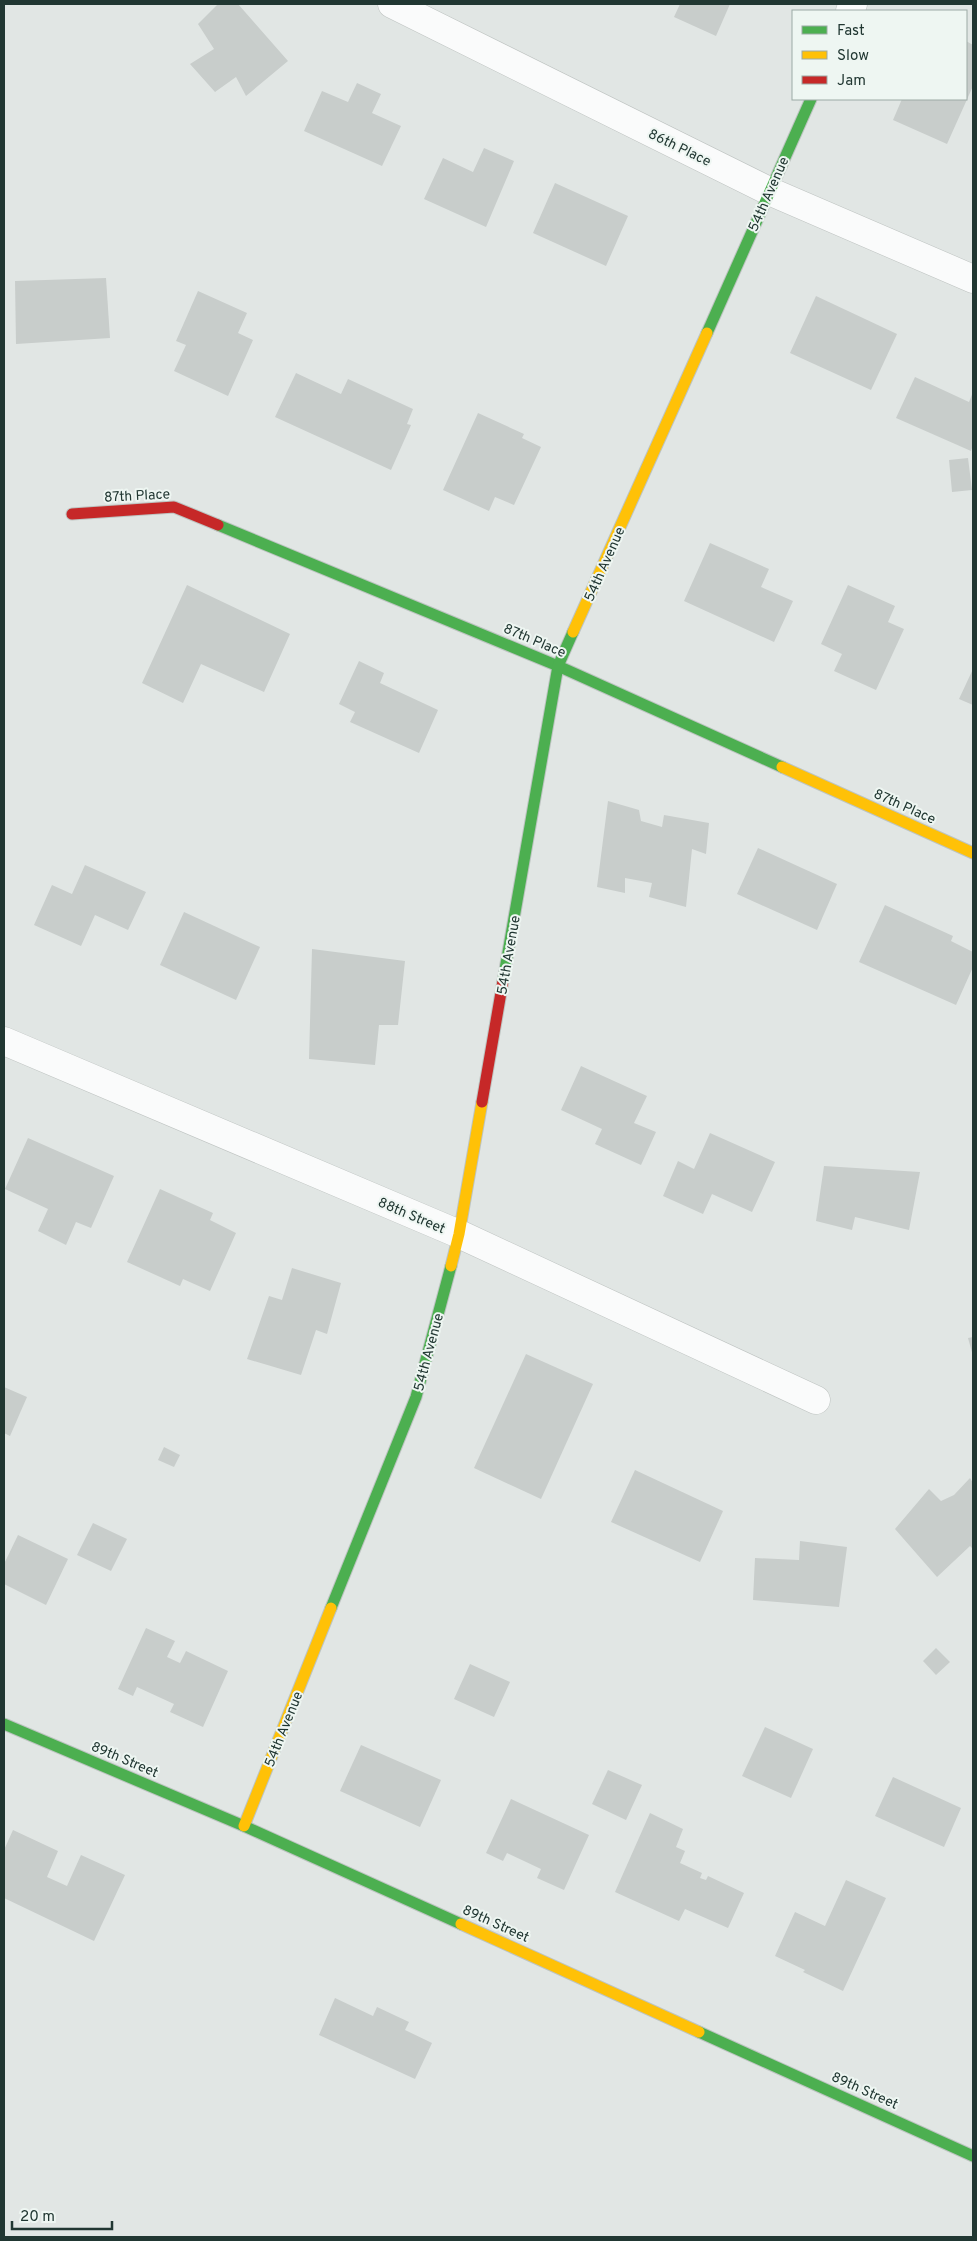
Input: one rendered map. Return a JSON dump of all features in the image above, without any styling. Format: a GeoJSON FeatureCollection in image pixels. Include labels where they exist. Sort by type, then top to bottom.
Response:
{"type":"FeatureCollection","features":[{"type":"Feature","properties":{"kind":"street","name":"86th Place"},"geometry":{"type":"LineString","coordinates":[[392,4],[769,191],[973,279]]}},
{"type":"Feature","properties":{"kind":"street","name":"54th Avenue"},"geometry":{"type":"LineString","coordinates":[[244,1826],[416,1397],[459,1234],[558,666],[811,100]]}},
{"type":"Feature","properties":{"kind":"street","name":"87th Place"},"geometry":{"type":"LineString","coordinates":[[72,514],[174,507],[558,666],[973,853]]}},
{"type":"Feature","properties":{"kind":"street","name":"88th Street"},"geometry":{"type":"LineString","coordinates":[[4,1041],[459,1234],[816,1400]]}},
{"type":"Feature","properties":{"kind":"street","name":"89th Street"},"geometry":{"type":"LineString","coordinates":[[4,1724],[244,1826],[973,2156]]}},
{"type":"Feature","properties":{"kind":"building"},"geometry":{"type":"Polygon","coordinates":[[[218,4],[238,4],[288,61],[246,96],[236,77],[215,92],[190,64],[214,49],[198,24],[218,4]]]}},
{"type":"Feature","properties":{"kind":"building"},"geometry":{"type":"Polygon","coordinates":[[[680,4],[730,4],[716,36],[674,17],[680,4]]]}},
{"type":"Feature","properties":{"kind":"building"},"geometry":{"type":"Polygon","coordinates":[[[967,42],[973,45],[973,86],[967,99],[967,42]]]}},
{"type":"Feature","properties":{"kind":"building"},"geometry":{"type":"Polygon","coordinates":[[[357,83],[381,94],[372,113],[401,126],[382,166],[304,131],[322,91],[348,102],[357,83]]]}},
{"type":"Feature","properties":{"kind":"building"},"geometry":{"type":"Polygon","coordinates":[[[902,100],[967,100],[947,144],[893,120],[902,100]]]}},
{"type":"Feature","properties":{"kind":"building"},"geometry":{"type":"Polygon","coordinates":[[[484,148],[514,161],[486,227],[424,199],[443,158],[473,172],[484,148]]]}},
{"type":"Feature","properties":{"kind":"building"},"geometry":{"type":"Polygon","coordinates":[[[555,183],[628,216],[606,266],[533,233],[555,183]]]}},
{"type":"Feature","properties":{"kind":"building"},"geometry":{"type":"Polygon","coordinates":[[[106,278],[110,338],[16,344],[15,281],[106,278]]]}},
{"type":"Feature","properties":{"kind":"building"},"geometry":{"type":"Polygon","coordinates":[[[198,291],[247,313],[238,333],[253,340],[228,396],[174,371],[186,345],[176,341],[198,291]]]}},
{"type":"Feature","properties":{"kind":"building"},"geometry":{"type":"Polygon","coordinates":[[[816,296],[897,334],[871,390],[790,353],[816,296]]]}},
{"type":"Feature","properties":{"kind":"building"},"geometry":{"type":"Polygon","coordinates":[[[296,373],[341,394],[348,379],[413,409],[407,424],[411,425],[391,470],[275,417],[296,373]]]}},
{"type":"Feature","properties":{"kind":"building"},"geometry":{"type":"Polygon","coordinates":[[[915,377],[969,402],[973,392],[973,445],[971,451],[896,418],[915,377]]]}},
{"type":"Feature","properties":{"kind":"building"},"geometry":{"type":"Polygon","coordinates":[[[478,413],[524,434],[522,438],[541,447],[514,505],[495,497],[489,511],[443,490],[478,413]]]}},
{"type":"Feature","properties":{"kind":"building"},"geometry":{"type":"Polygon","coordinates":[[[968,458],[972,490],[952,492],[949,460],[968,458]]]}},
{"type":"Feature","properties":{"kind":"building"},"geometry":{"type":"Polygon","coordinates":[[[710,543],[769,569],[761,587],[793,601],[774,642],[684,601],[710,543]]]}},
{"type":"Feature","properties":{"kind":"building"},"geometry":{"type":"Polygon","coordinates":[[[187,585],[290,634],[264,692],[201,664],[183,703],[142,683],[187,585]]]}},
{"type":"Feature","properties":{"kind":"building"},"geometry":{"type":"Polygon","coordinates":[[[848,585],[895,606],[888,622],[904,629],[876,690],[834,671],[842,654],[821,644],[848,585]]]}},
{"type":"Feature","properties":{"kind":"building"},"geometry":{"type":"Polygon","coordinates":[[[359,661],[384,673],[380,683],[438,710],[419,753],[350,722],[355,712],[339,704],[359,661]]]}},
{"type":"Feature","properties":{"kind":"building"},"geometry":{"type":"Polygon","coordinates":[[[973,669],[973,705],[959,699],[973,669]]]}},
{"type":"Feature","properties":{"kind":"building"},"geometry":{"type":"Polygon","coordinates":[[[608,801],[639,810],[641,821],[662,827],[664,815],[709,823],[706,854],[692,849],[686,907],[649,897],[652,883],[625,878],[625,893],[597,887],[608,801]]]}},
{"type":"Feature","properties":{"kind":"building"},"geometry":{"type":"Polygon","coordinates":[[[758,848],[837,884],[817,930],[737,894],[758,848]]]}},
{"type":"Feature","properties":{"kind":"building"},"geometry":{"type":"Polygon","coordinates":[[[85,865],[146,892],[128,930],[95,915],[81,946],[34,925],[52,885],[72,894],[85,865]]]}},
{"type":"Feature","properties":{"kind":"building"},"geometry":{"type":"Polygon","coordinates":[[[885,905],[953,936],[951,941],[973,952],[973,967],[956,1005],[859,962],[885,905]]]}},
{"type":"Feature","properties":{"kind":"building"},"geometry":{"type":"Polygon","coordinates":[[[184,912],[260,947],[236,1000],[160,965],[184,912]]]}},
{"type":"Feature","properties":{"kind":"building"},"geometry":{"type":"Polygon","coordinates":[[[312,949],[405,961],[398,1025],[379,1025],[375,1065],[309,1059],[312,949]]]}},
{"type":"Feature","properties":{"kind":"building"},"geometry":{"type":"Polygon","coordinates":[[[581,1066],[647,1096],[634,1123],[656,1132],[641,1165],[595,1144],[602,1129],[561,1110],[581,1066]]]}},
{"type":"Feature","properties":{"kind":"building"},"geometry":{"type":"Polygon","coordinates":[[[710,1133],[775,1162],[752,1212],[712,1194],[703,1214],[663,1196],[678,1161],[694,1169],[710,1133]]]}},
{"type":"Feature","properties":{"kind":"building"},"geometry":{"type":"Polygon","coordinates":[[[28,1138],[114,1176],[91,1228],[76,1222],[66,1245],[38,1231],[48,1209],[5,1189],[28,1138]]]}},
{"type":"Feature","properties":{"kind":"building"},"geometry":{"type":"Polygon","coordinates":[[[824,1166],[920,1172],[909,1230],[855,1217],[852,1230],[816,1221],[824,1166]]]}},
{"type":"Feature","properties":{"kind":"building"},"geometry":{"type":"Polygon","coordinates":[[[160,1189],[213,1213],[210,1220],[236,1233],[210,1291],[183,1279],[180,1286],[127,1262],[160,1189]]]}},
{"type":"Feature","properties":{"kind":"building"},"geometry":{"type":"Polygon","coordinates":[[[292,1268],[341,1283],[327,1334],[316,1330],[301,1375],[247,1359],[269,1296],[282,1300],[292,1268]]]}},
{"type":"Feature","properties":{"kind":"building"},"geometry":{"type":"Polygon","coordinates":[[[973,1337],[973,1356],[968,1338],[973,1337]]]}},
{"type":"Feature","properties":{"kind":"building"},"geometry":{"type":"Polygon","coordinates":[[[526,1354],[593,1384],[541,1499],[474,1468],[526,1354]]]}},
{"type":"Feature","properties":{"kind":"building"},"geometry":{"type":"Polygon","coordinates":[[[4,1387],[27,1397],[10,1436],[4,1433],[4,1387]]]}},
{"type":"Feature","properties":{"kind":"building"},"geometry":{"type":"Polygon","coordinates":[[[164,1447],[180,1455],[174,1467],[158,1460],[164,1447]]]}},
{"type":"Feature","properties":{"kind":"building"},"geometry":{"type":"Polygon","coordinates":[[[635,1470],[723,1511],[700,1562],[611,1522],[635,1470]]]}},
{"type":"Feature","properties":{"kind":"building"},"geometry":{"type":"Polygon","coordinates":[[[970,1478],[973,1483],[973,1549],[970,1546],[937,1577],[895,1529],[929,1489],[941,1501],[954,1495],[970,1478]]]}},
{"type":"Feature","properties":{"kind":"building"},"geometry":{"type":"Polygon","coordinates":[[[93,1523],[127,1539],[111,1571],[77,1555],[93,1523]]]}},
{"type":"Feature","properties":{"kind":"building"},"geometry":{"type":"Polygon","coordinates":[[[18,1535],[68,1559],[46,1605],[4,1584],[4,1564],[18,1535]]]}},
{"type":"Feature","properties":{"kind":"building"},"geometry":{"type":"Polygon","coordinates":[[[800,1541],[847,1547],[839,1607],[753,1600],[755,1558],[799,1560],[800,1541]]]}},
{"type":"Feature","properties":{"kind":"building"},"geometry":{"type":"Polygon","coordinates":[[[146,1628],[175,1641],[167,1657],[180,1663],[186,1651],[228,1671],[203,1727],[170,1712],[174,1704],[137,1687],[133,1696],[118,1689],[146,1628]]]}},
{"type":"Feature","properties":{"kind":"building"},"geometry":{"type":"Polygon","coordinates":[[[936,1648],[950,1662],[936,1675],[923,1661],[936,1648]]]}},
{"type":"Feature","properties":{"kind":"building"},"geometry":{"type":"Polygon","coordinates":[[[470,1664],[510,1682],[494,1717],[454,1699],[470,1664]]]}},
{"type":"Feature","properties":{"kind":"building"},"geometry":{"type":"Polygon","coordinates":[[[765,1727],[813,1749],[791,1798],[742,1776],[765,1727]]]}},
{"type":"Feature","properties":{"kind":"building"},"geometry":{"type":"Polygon","coordinates":[[[361,1745],[441,1780],[420,1827],[340,1791],[361,1745]]]}},
{"type":"Feature","properties":{"kind":"building"},"geometry":{"type":"Polygon","coordinates":[[[608,1770],[642,1785],[626,1820],[592,1804],[608,1770]]]}},
{"type":"Feature","properties":{"kind":"building"},"geometry":{"type":"Polygon","coordinates":[[[893,1777],[961,1808],[944,1847],[875,1816],[893,1777]]]}},
{"type":"Feature","properties":{"kind":"building"},"geometry":{"type":"Polygon","coordinates":[[[511,1799],[589,1835],[564,1890],[537,1878],[541,1869],[507,1853],[503,1861],[486,1853],[511,1799]]]}},
{"type":"Feature","properties":{"kind":"building"},"geometry":{"type":"Polygon","coordinates":[[[650,1813],[683,1829],[676,1847],[685,1851],[680,1863],[702,1873],[700,1878],[706,1880],[708,1876],[744,1893],[728,1928],[685,1909],[679,1921],[615,1892],[650,1813]]]}},
{"type":"Feature","properties":{"kind":"building"},"geometry":{"type":"Polygon","coordinates":[[[13,1830],[58,1851],[47,1877],[67,1886],[81,1855],[125,1875],[94,1941],[4,1898],[4,1850],[13,1830]]]}},
{"type":"Feature","properties":{"kind":"building"},"geometry":{"type":"Polygon","coordinates":[[[846,1880],[886,1898],[843,1991],[775,1956],[795,1912],[825,1926],[846,1880]]]}},
{"type":"Feature","properties":{"kind":"building"},"geometry":{"type":"Polygon","coordinates":[[[335,1998],[373,2016],[377,2007],[409,2022],[405,2030],[432,2043],[415,2079],[319,2035],[335,1998]]]}},
{"type":"Feature","properties":{"kind":"traffic: fast"},"geometry":{"type":"LineString","coordinates":[[707,333],[811,100]]}},
{"type":"Feature","properties":{"kind":"traffic: fast"},"geometry":{"type":"LineString","coordinates":[[218,525],[558,666],[782,767]]}},
{"type":"Feature","properties":{"kind":"traffic: fast"},"geometry":{"type":"LineString","coordinates":[[503,981],[558,666],[573,632]]}},
{"type":"Feature","properties":{"kind":"traffic: fast"},"geometry":{"type":"LineString","coordinates":[[331,1608],[416,1397],[451,1266]]}},
{"type":"Feature","properties":{"kind":"traffic: fast"},"geometry":{"type":"LineString","coordinates":[[4,1724],[244,1826],[461,1924]]}},
{"type":"Feature","properties":{"kind":"traffic: fast"},"geometry":{"type":"LineString","coordinates":[[699,2032],[973,2156]]}},
{"type":"Feature","properties":{"kind":"traffic: slow"},"geometry":{"type":"LineString","coordinates":[[573,632],[707,333]]}},
{"type":"Feature","properties":{"kind":"traffic: slow"},"geometry":{"type":"LineString","coordinates":[[782,767],[973,853]]}},
{"type":"Feature","properties":{"kind":"traffic: slow"},"geometry":{"type":"LineString","coordinates":[[451,1266],[459,1234],[482,1102]]}},
{"type":"Feature","properties":{"kind":"traffic: slow"},"geometry":{"type":"LineString","coordinates":[[244,1826],[331,1608]]}},
{"type":"Feature","properties":{"kind":"traffic: slow"},"geometry":{"type":"LineString","coordinates":[[461,1924],[699,2032]]}},
{"type":"Feature","properties":{"kind":"traffic: jam"},"geometry":{"type":"LineString","coordinates":[[72,514],[174,507],[218,525]]}},
{"type":"Feature","properties":{"kind":"traffic: jam"},"geometry":{"type":"LineString","coordinates":[[482,1102],[503,981]]}}]}
